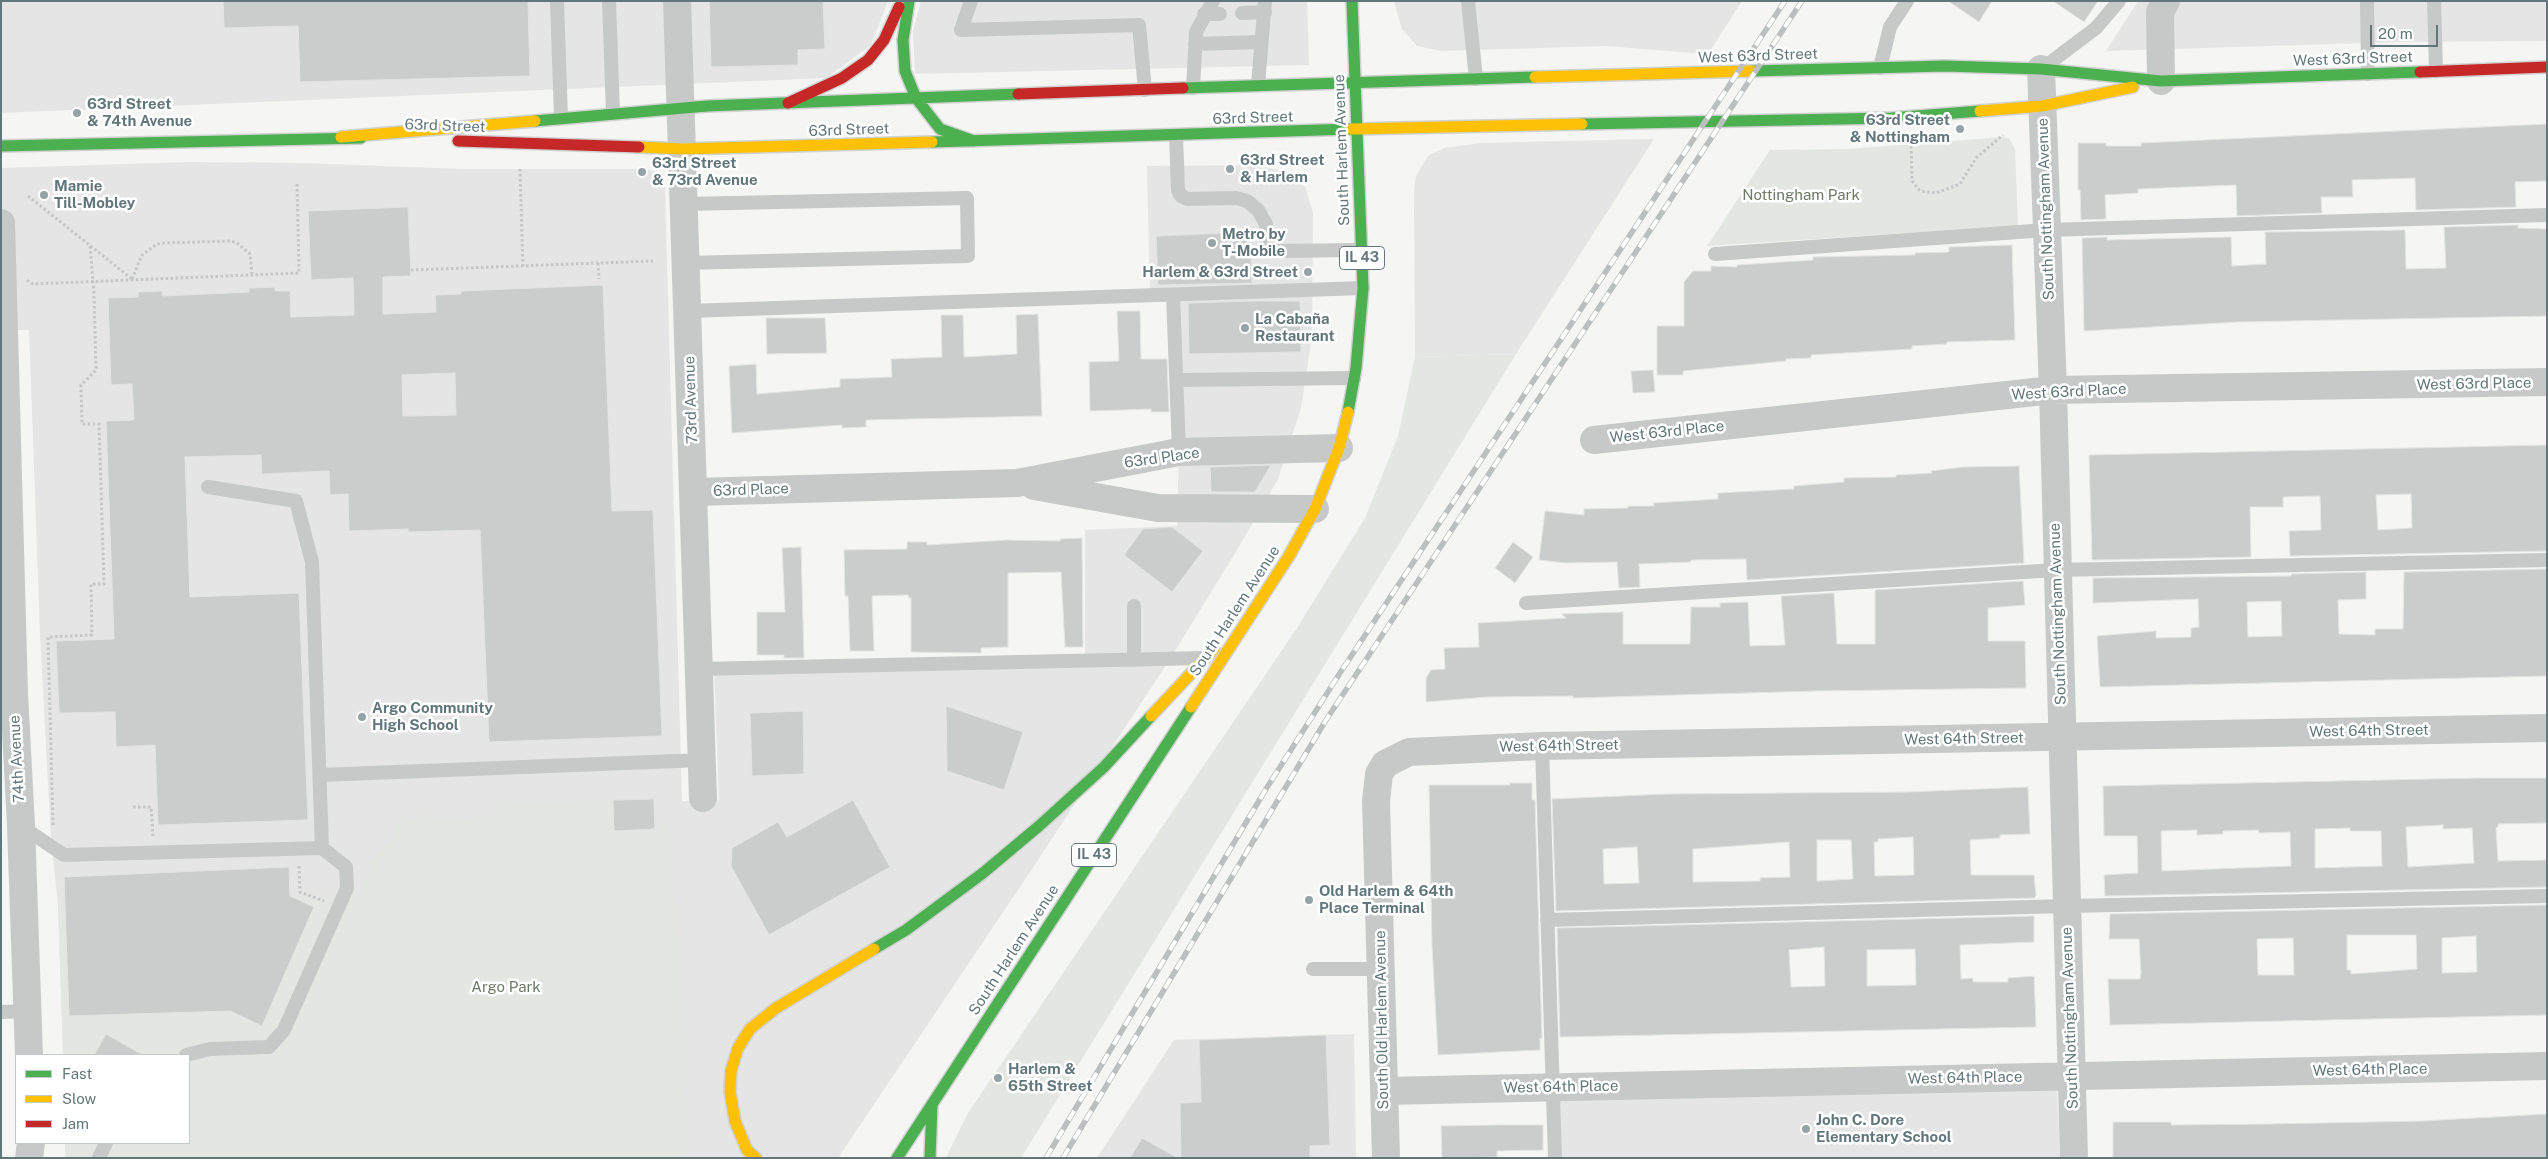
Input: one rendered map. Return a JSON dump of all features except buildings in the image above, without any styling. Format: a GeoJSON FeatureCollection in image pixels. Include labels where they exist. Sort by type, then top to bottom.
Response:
{"type":"FeatureCollection","features":[{"type":"Feature","properties":{"kind":"main road"},"geometry":{"type":"LineString","coordinates":[[788,102],[842,78],[868,60],[884,40],[902,1]]}},
{"type":"Feature","properties":{"kind":"main road"},"geometry":{"type":"LineString","coordinates":[[909,1],[903,40],[905,71],[916,98],[927,115],[940,129],[974,141]]}},
{"type":"Feature","properties":{"kind":"main road","name":"South Harlem Avenue"},"geometry":{"type":"LineString","coordinates":[[897,1158],[1256,608],[1289,556],[1315,509],[1338,448],[1354,378],[1363,288],[1352,1]]}},
{"type":"Feature","properties":{"kind":"main road","name":"West 63rd Street"},"geometry":{"type":"LineString","coordinates":[[1354,82],[1945,66],[2041,70],[2161,81],[2547,68]]}},
{"type":"Feature","properties":{"kind":"main road","name":"West 63rd Street"},"geometry":{"type":"LineString","coordinates":[[1357,129],[1891,118],[2042,106],[2161,81]]}},
{"type":"Feature","properties":{"kind":"main road","name":"63rd Street"},"geometry":{"type":"LineString","coordinates":[[1,146],[341,137],[613,113],[788,102],[1354,82]]}},
{"type":"Feature","properties":{"kind":"main road","name":"63rd Street"},"geometry":{"type":"LineString","coordinates":[[341,137],[682,149],[1357,129]]}},
{"type":"Feature","properties":{"kind":"main road"},"geometry":{"type":"LineString","coordinates":[[756,1158],[748,1150],[735,1121],[730,1092],[730,1071],[738,1048],[750,1029],[776,1008],[906,930],[983,873],[1039,826],[1104,767],[1204,658],[1256,608]]}},
{"type":"Feature","properties":{"kind":"main road"},"geometry":{"type":"LineString","coordinates":[[930,1158],[932,1103]]}},
{"type":"Feature","properties":{"kind":"street","name":"73rd Avenue"},"geometry":{"type":"LineString","coordinates":[[677,1],[703,798]]}},
{"type":"Feature","properties":{"kind":"street"},"geometry":{"type":"LineString","coordinates":[[2161,81],[2160,12],[2166,1]]}},
{"type":"Feature","properties":{"kind":"street","name":"South Nottingham Avenue"},"geometry":{"type":"LineString","coordinates":[[2041,70],[2053,390],[2056,570],[2074,1158]]}},
{"type":"Feature","properties":{"kind":"street","name":"74th Avenue"},"geometry":{"type":"LineString","coordinates":[[1,223],[8,694],[21,826],[12,854],[14,1011],[29,1054]]}},
{"type":"Feature","properties":{"kind":"street","name":"West 63rd Place"},"geometry":{"type":"LineString","coordinates":[[1594,440],[2053,390],[2547,382]]}},
{"type":"Feature","properties":{"kind":"street","name":"63rd Place"},"geometry":{"type":"LineString","coordinates":[[694,492],[1017,483],[1179,452],[1338,448]]}},
{"type":"Feature","properties":{"kind":"street","name":"63rd Place"},"geometry":{"type":"LineString","coordinates":[[1017,483],[1158,508],[1315,509]]}},
{"type":"Feature","properties":{"kind":"street","name":"West 64th Street"},"geometry":{"type":"LineString","coordinates":[[1385,764],[1409,752],[1542,746],[2547,728]]}},
{"type":"Feature","properties":{"kind":"street","name":"South Old Harlem Avenue"},"geometry":{"type":"LineString","coordinates":[[1385,764],[1379,774],[1376,802],[1386,1158]]}},
{"type":"Feature","properties":{"kind":"street","name":"West 64th Place"},"geometry":{"type":"LineString","coordinates":[[1384,1090],[2547,1066]]}},
{"type":"Feature","properties":{"kind":"street"},"geometry":{"type":"LineString","coordinates":[[29,1158],[31,1144]]}},
{"type":"Feature","properties":{"kind":"lane"},"geometry":{"type":"LineString","coordinates":[[557,1],[561,118]]}},
{"type":"Feature","properties":{"kind":"lane"},"geometry":{"type":"LineString","coordinates":[[610,1],[613,113]]}},
{"type":"Feature","properties":{"kind":"lane"},"geometry":{"type":"LineString","coordinates":[[971,1],[960,30],[1138,25],[1145,90]]}},
{"type":"Feature","properties":{"kind":"lane"},"geometry":{"type":"LineString","coordinates":[[1193,88],[1196,32],[1204,14],[1213,1]]}},
{"type":"Feature","properties":{"kind":"lane"},"geometry":{"type":"LineString","coordinates":[[1468,1],[1476,79]]}},
{"type":"Feature","properties":{"kind":"lane"},"geometry":{"type":"LineString","coordinates":[[1880,68],[1890,28],[1907,1]]}},
{"type":"Feature","properties":{"kind":"lane"},"geometry":{"type":"LineString","coordinates":[[2041,70],[2096,28],[2118,1]]}},
{"type":"Feature","properties":{"kind":"lane"},"geometry":{"type":"LineString","coordinates":[[2367,1],[2368,74]]}},
{"type":"Feature","properties":{"kind":"lane"},"geometry":{"type":"LineString","coordinates":[[2434,1],[2436,71]]}},
{"type":"Feature","properties":{"kind":"lane"},"geometry":{"type":"LineString","coordinates":[[1242,13],[1265,7],[1258,86]]}},
{"type":"Feature","properties":{"kind":"lane"},"geometry":{"type":"LineString","coordinates":[[1204,14],[1220,14]]}},
{"type":"Feature","properties":{"kind":"lane"},"geometry":{"type":"LineString","coordinates":[[1195,44],[1261,42]]}},
{"type":"Feature","properties":{"kind":"lane"},"geometry":{"type":"LineString","coordinates":[[1176,135],[1178,190],[1181,196],[1187,199],[1236,198],[1247,201],[1258,210],[1266,224],[1266,242],[1271,249],[1278,251],[1361,250]]}},
{"type":"Feature","properties":{"kind":"lane"},"geometry":{"type":"LineString","coordinates":[[684,204],[967,198],[968,256],[686,264]]}},
{"type":"Feature","properties":{"kind":"lane"},"geometry":{"type":"LineString","coordinates":[[1715,254],[2046,230],[2547,215]]}},
{"type":"Feature","properties":{"kind":"lane"},"geometry":{"type":"LineString","coordinates":[[688,311],[1363,288]]}},
{"type":"Feature","properties":{"kind":"lane"},"geometry":{"type":"LineString","coordinates":[[1173,295],[1179,452]]}},
{"type":"Feature","properties":{"kind":"lane"},"geometry":{"type":"LineString","coordinates":[[1177,380],[1354,378]]}},
{"type":"Feature","properties":{"kind":"lane"},"geometry":{"type":"LineString","coordinates":[[208,487],[296,501],[312,562],[322,848]]}},
{"type":"Feature","properties":{"kind":"lane"},"geometry":{"type":"LineString","coordinates":[[1526,603],[2056,570],[2547,560]]}},
{"type":"Feature","properties":{"kind":"lane"},"geometry":{"type":"LineString","coordinates":[[1134,606],[1134,660]]}},
{"type":"Feature","properties":{"kind":"lane"},"geometry":{"type":"LineString","coordinates":[[699,669],[1204,658]]}},
{"type":"Feature","properties":{"kind":"lane"},"geometry":{"type":"LineString","coordinates":[[1542,746],[1555,1158]]}},
{"type":"Feature","properties":{"kind":"lane"},"geometry":{"type":"LineString","coordinates":[[320,775],[702,760]]}},
{"type":"Feature","properties":{"kind":"lane"},"geometry":{"type":"LineString","coordinates":[[21,826],[64,855],[322,848],[346,867],[347,888],[284,1030],[268,1048],[210,1049],[190,1054]]}},
{"type":"Feature","properties":{"kind":"lane"},"geometry":{"type":"LineString","coordinates":[[1547,920],[2067,906],[2547,896]]}},
{"type":"Feature","properties":{"kind":"lane"},"geometry":{"type":"LineString","coordinates":[[1313,969],[1381,969]]}},
{"type":"Feature","properties":{"kind":"lane"},"geometry":{"type":"LineString","coordinates":[[99,1158],[106,1144]]}},
{"type":"Feature","properties":{"kind":"path"},"geometry":{"type":"LineString","coordinates":[[1911,141],[1912,181],[1920,191],[1936,193],[1960,184],[1982,152],[2007,132]]}},
{"type":"Feature","properties":{"kind":"path"},"geometry":{"type":"LineString","coordinates":[[520,169],[523,267]]}},
{"type":"Feature","properties":{"kind":"path"},"geometry":{"type":"LineString","coordinates":[[26,279],[33,284],[299,273],[298,182]]}},
{"type":"Feature","properties":{"kind":"path"},"geometry":{"type":"LineString","coordinates":[[28,196],[132,279]]}},
{"type":"Feature","properties":{"kind":"path"},"geometry":{"type":"LineString","coordinates":[[132,279],[142,254],[157,244],[165,243],[231,241],[237,243],[250,254],[252,274]]}},
{"type":"Feature","properties":{"kind":"path"},"geometry":{"type":"LineString","coordinates":[[56,829],[53,825],[48,637],[92,635],[90,584],[104,584],[99,424],[82,424],[81,385],[96,370],[94,282],[90,245]]}},
{"type":"Feature","properties":{"kind":"path"},"geometry":{"type":"LineString","coordinates":[[411,270],[654,261]]}},
{"type":"Feature","properties":{"kind":"path"},"geometry":{"type":"LineString","coordinates":[[598,263],[599,279]]}},
{"type":"Feature","properties":{"kind":"path"},"geometry":{"type":"LineString","coordinates":[[133,807],[151,807],[153,853]]}},
{"type":"Feature","properties":{"kind":"path"},"geometry":{"type":"LineString","coordinates":[[299,862],[300,892],[339,907]]}},
{"type":"Feature","properties":{"kind":"shaded area"},"geometry":{"type":"Polygon","coordinates":[[[1,1],[888,1],[871,45],[826,78],[1,113],[1,1]]]}},
{"type":"Feature","properties":{"kind":"shaded area"},"geometry":{"type":"Polygon","coordinates":[[[921,1],[1307,1],[1309,65],[915,74],[913,31],[921,1]]]}},
{"type":"Feature","properties":{"kind":"shaded area"},"geometry":{"type":"Polygon","coordinates":[[[1394,1],[1742,1],[1708,54],[1605,46],[1442,51],[1417,46],[1402,29],[1394,1]]]}},
{"type":"Feature","properties":{"kind":"shaded area"},"geometry":{"type":"Polygon","coordinates":[[[2138,1],[2547,1],[2547,41],[2397,42],[2106,51],[2138,1]]]}},
{"type":"Feature","properties":{"kind":"shaded area"},"geometry":{"type":"Polygon","coordinates":[[[1654,139],[1516,354],[1415,357],[1414,191],[1416,176],[1428,156],[1444,148],[1481,143],[1654,139]]]}},
{"type":"Feature","properties":{"kind":"shaded area","name":"Argo Community High School"},"geometry":{"type":"Polygon","coordinates":[[[190,162],[299,163],[465,169],[640,169],[655,171],[662,178],[665,188],[682,801],[719,800],[714,668],[1085,661],[1085,530],[1177,526],[1179,452],[1173,295],[1150,295],[1147,166],[1256,165],[1286,172],[1305,187],[1313,213],[1312,336],[1301,408],[1278,479],[1170,659],[838,1158],[66,1158],[65,1144],[190,1144],[190,1054],[63,1054],[58,904],[51,840],[40,633],[29,330],[1,330],[1,168],[190,162]]]}},
{"type":"Feature","properties":{"kind":"shaded area"},"geometry":{"type":"Polygon","coordinates":[[[1354,1034],[1356,1158],[1097,1158],[1174,1040],[1354,1034]]]}},
{"type":"Feature","properties":{"kind":"shaded area","name":"John C. Dore Elementary School"},"geometry":{"type":"Polygon","coordinates":[[[2057,1086],[2060,1158],[1555,1158],[1553,1101],[2057,1086]]]}},
{"type":"Feature","properties":{"kind":"green space","name":"Nottingham Park"},"geometry":{"type":"Polygon","coordinates":[[[2009,138],[2015,149],[2018,226],[1707,246],[1770,150],[1848,149],[2009,138]]]}},
{"type":"Feature","properties":{"kind":"green space"},"geometry":{"type":"Polygon","coordinates":[[[1516,354],[1021,1158],[946,1158],[968,1113],[1297,628],[1365,518],[1398,436],[1415,357],[1516,354]]]}},
{"type":"Feature","properties":{"kind":"green space","name":"Argo Park"},"geometry":{"type":"Polygon","coordinates":[[[612,800],[614,833],[657,832],[658,826],[670,825],[684,1158],[66,1158],[65,1144],[190,1144],[190,1054],[63,1054],[58,904],[362,893],[371,865],[394,838],[398,824],[419,814],[436,819],[504,816],[504,804],[612,800]]]}},
{"type":"Feature","properties":{"kind":"railway"},"geometry":{"type":"LineString","coordinates":[[1046,1158],[1266,789],[1340,673],[1785,1]]}},
{"type":"Feature","properties":{"kind":"railway"},"geometry":{"type":"LineString","coordinates":[[1063,1158],[1326,720],[1802,1]]}},
{"type":"Feature","properties":{"kind":"traffic: fast"},"geometry":{"type":"LineString","coordinates":[[909,1],[903,40],[905,71],[916,98],[940,129],[974,141]]}},
{"type":"Feature","properties":{"kind":"traffic: fast"},"geometry":{"type":"LineString","coordinates":[[1348,412],[1356,368],[1363,288],[1352,1]]}},
{"type":"Feature","properties":{"kind":"traffic: fast"},"geometry":{"type":"LineString","coordinates":[[1752,71],[1945,66],[2041,69],[2161,81],[2420,72]]}},
{"type":"Feature","properties":{"kind":"traffic: fast"},"geometry":{"type":"LineString","coordinates":[[1183,88],[1535,77]]}},
{"type":"Feature","properties":{"kind":"traffic: fast"},"geometry":{"type":"LineString","coordinates":[[535,121],[707,106],[1018,94]]}},
{"type":"Feature","properties":{"kind":"traffic: fast"},"geometry":{"type":"LineString","coordinates":[[1582,124],[1891,118],[1980,111]]}},
{"type":"Feature","properties":{"kind":"traffic: fast"},"geometry":{"type":"LineString","coordinates":[[932,142],[1352,129]]}},
{"type":"Feature","properties":{"kind":"traffic: fast"},"geometry":{"type":"LineString","coordinates":[[1,146],[361,138]]}},
{"type":"Feature","properties":{"kind":"traffic: fast"},"geometry":{"type":"LineString","coordinates":[[897,1158],[1191,707]]}},
{"type":"Feature","properties":{"kind":"traffic: fast"},"geometry":{"type":"LineString","coordinates":[[874,949],[906,930],[983,873],[1039,826],[1104,767],[1151,716]]}},
{"type":"Feature","properties":{"kind":"traffic: fast"},"geometry":{"type":"LineString","coordinates":[[930,1158],[932,1104]]}},
{"type":"Feature","properties":{"kind":"traffic: slow"},"geometry":{"type":"LineString","coordinates":[[1535,77],[1752,71]]}},
{"type":"Feature","properties":{"kind":"traffic: slow"},"geometry":{"type":"LineString","coordinates":[[1980,111],[2042,106],[2133,87]]}},
{"type":"Feature","properties":{"kind":"traffic: slow"},"geometry":{"type":"LineString","coordinates":[[341,137],[535,121]]}},
{"type":"Feature","properties":{"kind":"traffic: slow"},"geometry":{"type":"LineString","coordinates":[[1352,129],[1582,124]]}},
{"type":"Feature","properties":{"kind":"traffic: slow"},"geometry":{"type":"LineString","coordinates":[[639,147],[682,149],[932,142]]}},
{"type":"Feature","properties":{"kind":"traffic: slow"},"geometry":{"type":"LineString","coordinates":[[1191,707],[1289,556],[1315,509],[1339,448],[1348,412]]}},
{"type":"Feature","properties":{"kind":"traffic: slow"},"geometry":{"type":"LineString","coordinates":[[1151,716],[1214,649]]}},
{"type":"Feature","properties":{"kind":"traffic: slow"},"geometry":{"type":"LineString","coordinates":[[756,1158],[747,1150],[735,1121],[730,1092],[731,1071],[738,1048],[750,1029],[776,1008],[874,949]]}},
{"type":"Feature","properties":{"kind":"traffic: jam"},"geometry":{"type":"LineString","coordinates":[[788,103],[842,78],[868,60],[884,40],[899,7]]}},
{"type":"Feature","properties":{"kind":"traffic: jam"},"geometry":{"type":"LineString","coordinates":[[2420,72],[2547,67]]}},
{"type":"Feature","properties":{"kind":"traffic: jam"},"geometry":{"type":"LineString","coordinates":[[1018,94],[1183,88]]}},
{"type":"Feature","properties":{"kind":"traffic: jam"},"geometry":{"type":"LineString","coordinates":[[458,141],[639,147]]}},
{"type":"Feature","properties":{"kind":"place","name":"63rd Street & 74th Avenue"},"geometry":{"type":"Point","coordinates":[77,113]}},
{"type":"Feature","properties":{"kind":"place","name":"63rd Street & Nottingham"},"geometry":{"type":"Point","coordinates":[1960,129]}},
{"type":"Feature","properties":{"kind":"place","name":"63rd Street & Harlem"},"geometry":{"type":"Point","coordinates":[1230,169]}},
{"type":"Feature","properties":{"kind":"place","name":"63rd Street & 73rd Avenue"},"geometry":{"type":"Point","coordinates":[642,172]}},
{"type":"Feature","properties":{"kind":"place","name":"Mamie Till-Mobley"},"geometry":{"type":"Point","coordinates":[44,195]}},
{"type":"Feature","properties":{"kind":"place","name":"Metro by T-Mobile"},"geometry":{"type":"Point","coordinates":[1212,243]}},
{"type":"Feature","properties":{"kind":"place","name":"Harlem & 63rd Street"},"geometry":{"type":"Point","coordinates":[1308,272]}},
{"type":"Feature","properties":{"kind":"place","name":"La Cabaña Restaurant"},"geometry":{"type":"Point","coordinates":[1245,328]}},
{"type":"Feature","properties":{"kind":"place","name":"Argo Community High School"},"geometry":{"type":"Point","coordinates":[362,717]}},
{"type":"Feature","properties":{"kind":"place","name":"Old Harlem & 64th Place Terminal"},"geometry":{"type":"Point","coordinates":[1309,900]}},
{"type":"Feature","properties":{"kind":"place","name":"Harlem & 65th Street"},"geometry":{"type":"Point","coordinates":[998,1078]}},
{"type":"Feature","properties":{"kind":"place","name":"John C. Dore Elementary School"},"geometry":{"type":"Point","coordinates":[1806,1129]}}]}
